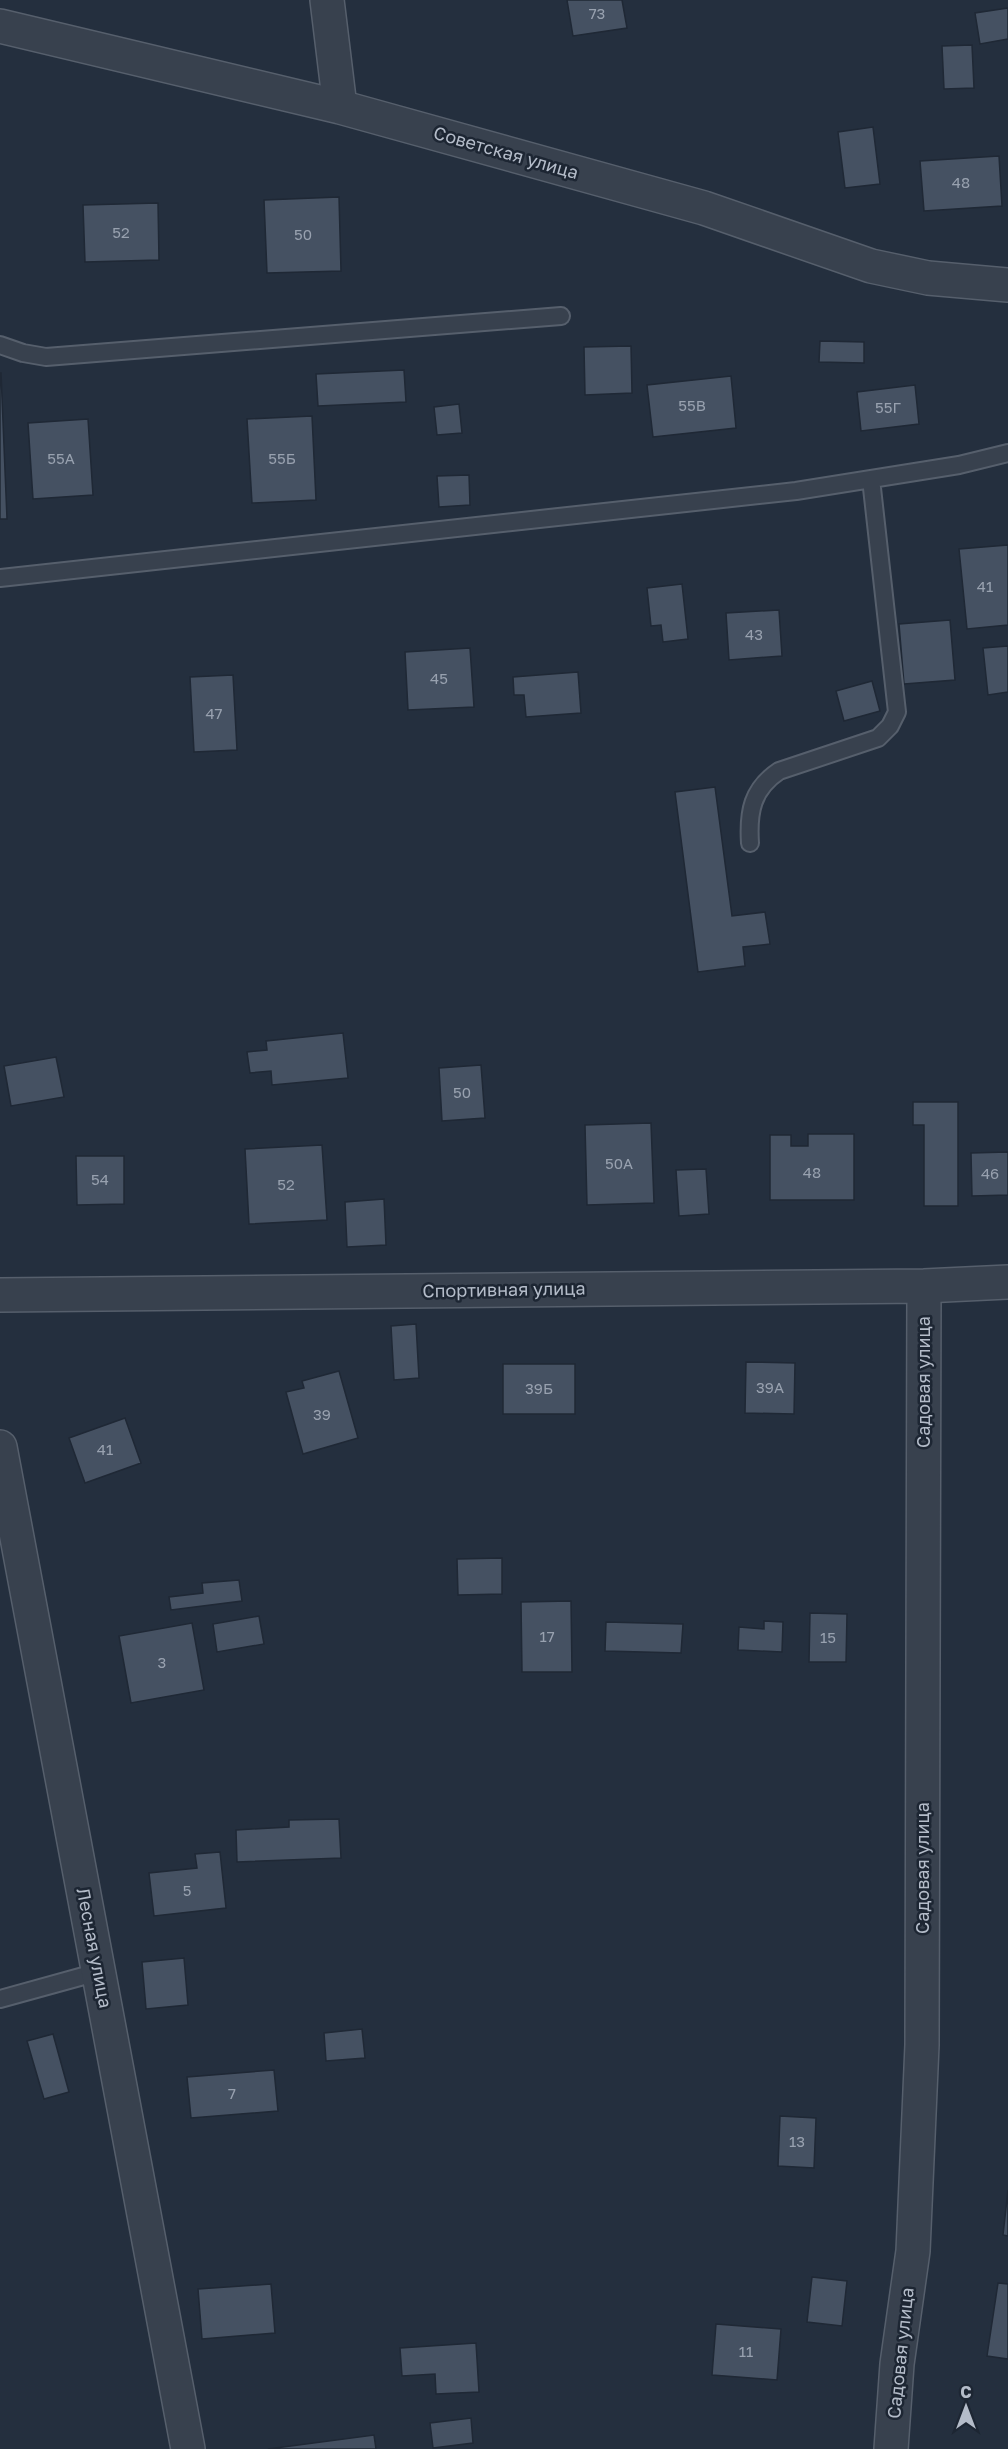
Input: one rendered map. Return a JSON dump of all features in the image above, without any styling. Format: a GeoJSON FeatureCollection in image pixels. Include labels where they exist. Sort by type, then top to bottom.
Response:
{"type":"FeatureCollection","features":[{"type":"Feature","properties":{"kind":"street"},"geometry":{"type":"LineString","coordinates":[[327,0],[340,107]]}},
{"type":"Feature","properties":{"kind":"street","name":"Советская улица"},"geometry":{"type":"LineString","coordinates":[[0,26],[340,107],[704,208],[871,266],[928,278],[1008,285]]}},
{"type":"Feature","properties":{"kind":"street","name":"Спортивная улица"},"geometry":{"type":"LineString","coordinates":[[0,1295],[924,1286],[1008,1282]]}},
{"type":"Feature","properties":{"kind":"street","name":"Садовая улица"},"geometry":{"type":"LineString","coordinates":[[891,2449],[897,2364],[913,2251],[922,2045],[924,1286]]}},
{"type":"Feature","properties":{"kind":"street","name":"Лесная улица"},"geometry":{"type":"LineString","coordinates":[[0,1447],[188,2449]]}},
{"type":"Feature","properties":{"kind":"lane"},"geometry":{"type":"LineString","coordinates":[[0,345],[23,353],[46,357],[561,316]]}},
{"type":"Feature","properties":{"kind":"lane"},"geometry":{"type":"LineString","coordinates":[[0,578],[796,491],[959,465],[1008,453]]}},
{"type":"Feature","properties":{"kind":"lane"},"geometry":{"type":"LineString","coordinates":[[750,843],[752,805],[758,790],[767,780],[790,767],[878,738],[890,726],[897,712],[871,478]]}},
{"type":"Feature","properties":{"kind":"lane"},"geometry":{"type":"LineString","coordinates":[[0,1999],[98,1972]]}},
{"type":"Feature","properties":{"kind":"building"},"geometry":{"type":"Polygon","coordinates":[[[567,0],[622,0],[627,28],[573,36],[567,0]]]}},
{"type":"Feature","properties":{"kind":"building"},"geometry":{"type":"Polygon","coordinates":[[[1008,8],[1008,39],[980,44],[975,13],[1008,8]]]}},
{"type":"Feature","properties":{"kind":"building"},"geometry":{"type":"Polygon","coordinates":[[[972,45],[974,88],[944,89],[942,46],[972,45]]]}},
{"type":"Feature","properties":{"kind":"building"},"geometry":{"type":"Polygon","coordinates":[[[873,127],[880,184],[845,188],[838,132],[873,127]]]}},
{"type":"Feature","properties":{"kind":"building"},"geometry":{"type":"Polygon","coordinates":[[[999,156],[1002,206],[924,211],[920,161],[999,156]]]}},
{"type":"Feature","properties":{"kind":"building"},"geometry":{"type":"Polygon","coordinates":[[[339,197],[341,271],[267,273],[264,200],[339,197]]]}},
{"type":"Feature","properties":{"kind":"building"},"geometry":{"type":"Polygon","coordinates":[[[158,203],[159,260],[85,262],[83,205],[158,203]]]}},
{"type":"Feature","properties":{"kind":"building"},"geometry":{"type":"Polygon","coordinates":[[[820,341],[864,342],[864,363],[819,362],[820,341]]]}},
{"type":"Feature","properties":{"kind":"building"},"geometry":{"type":"Polygon","coordinates":[[[631,346],[632,393],[585,395],[584,347],[631,346]]]}},
{"type":"Feature","properties":{"kind":"building"},"geometry":{"type":"Polygon","coordinates":[[[404,370],[406,402],[318,406],[316,374],[404,370]]]}},
{"type":"Feature","properties":{"kind":"building"},"geometry":{"type":"Polygon","coordinates":[[[1,373],[7,519],[0,519],[1,373]]]}},
{"type":"Feature","properties":{"kind":"building"},"geometry":{"type":"Polygon","coordinates":[[[731,376],[736,428],[653,437],[647,385],[731,376]]]}},
{"type":"Feature","properties":{"kind":"building"},"geometry":{"type":"Polygon","coordinates":[[[915,385],[919,424],[861,431],[857,392],[915,385]]]}},
{"type":"Feature","properties":{"kind":"building"},"geometry":{"type":"Polygon","coordinates":[[[459,404],[462,433],[437,435],[434,407],[459,404]]]}},
{"type":"Feature","properties":{"kind":"building"},"geometry":{"type":"Polygon","coordinates":[[[312,416],[316,500],[252,503],[247,419],[312,416]]]}},
{"type":"Feature","properties":{"kind":"building"},"geometry":{"type":"Polygon","coordinates":[[[88,419],[93,495],[33,499],[28,423],[88,419]]]}},
{"type":"Feature","properties":{"kind":"building"},"geometry":{"type":"Polygon","coordinates":[[[469,475],[470,505],[439,507],[437,476],[469,475]]]}},
{"type":"Feature","properties":{"kind":"building"},"geometry":{"type":"Polygon","coordinates":[[[1008,545],[1008,625],[967,629],[959,549],[1008,545]]]}},
{"type":"Feature","properties":{"kind":"building"},"geometry":{"type":"Polygon","coordinates":[[[682,584],[688,639],[663,642],[661,625],[651,626],[647,588],[682,584]]]}},
{"type":"Feature","properties":{"kind":"building"},"geometry":{"type":"Polygon","coordinates":[[[779,610],[782,656],[729,660],[726,613],[779,610]]]}},
{"type":"Feature","properties":{"kind":"building"},"geometry":{"type":"Polygon","coordinates":[[[950,620],[955,680],[904,684],[899,624],[950,620]]]}},
{"type":"Feature","properties":{"kind":"building"},"geometry":{"type":"Polygon","coordinates":[[[1008,646],[1008,692],[988,695],[983,648],[1008,646]]]}},
{"type":"Feature","properties":{"kind":"building"},"geometry":{"type":"Polygon","coordinates":[[[470,648],[474,707],[408,710],[405,652],[470,648]]]}},
{"type":"Feature","properties":{"kind":"building"},"geometry":{"type":"Polygon","coordinates":[[[578,672],[581,713],[526,717],[524,695],[514,695],[513,677],[578,672]]]}},
{"type":"Feature","properties":{"kind":"building"},"geometry":{"type":"Polygon","coordinates":[[[233,675],[237,750],[194,752],[190,677],[233,675]]]}},
{"type":"Feature","properties":{"kind":"building"},"geometry":{"type":"Polygon","coordinates":[[[872,681],[880,711],[844,721],[836,691],[872,681]]]}},
{"type":"Feature","properties":{"kind":"building"},"geometry":{"type":"Polygon","coordinates":[[[715,787],[732,916],[765,912],[770,944],[743,947],[745,966],[698,972],[675,792],[715,787]]]}},
{"type":"Feature","properties":{"kind":"building"},"geometry":{"type":"Polygon","coordinates":[[[343,1033],[348,1078],[272,1085],[271,1071],[250,1073],[247,1052],[267,1050],[266,1041],[343,1033]]]}},
{"type":"Feature","properties":{"kind":"building"},"geometry":{"type":"Polygon","coordinates":[[[56,1057],[64,1097],[11,1106],[4,1066],[56,1057]]]}},
{"type":"Feature","properties":{"kind":"building"},"geometry":{"type":"Polygon","coordinates":[[[481,1065],[485,1118],[442,1121],[439,1068],[481,1065]]]}},
{"type":"Feature","properties":{"kind":"building"},"geometry":{"type":"Polygon","coordinates":[[[913,1102],[958,1102],[958,1206],[924,1206],[924,1125],[913,1125],[913,1102]]]}},
{"type":"Feature","properties":{"kind":"building"},"geometry":{"type":"Polygon","coordinates":[[[651,1123],[654,1203],[587,1205],[585,1125],[651,1123]]]}},
{"type":"Feature","properties":{"kind":"building"},"geometry":{"type":"Polygon","coordinates":[[[808,1134],[854,1134],[854,1200],[770,1200],[770,1135],[791,1135],[791,1146],[808,1146],[808,1134]]]}},
{"type":"Feature","properties":{"kind":"building"},"geometry":{"type":"Polygon","coordinates":[[[322,1145],[327,1220],[249,1224],[245,1149],[322,1145]]]}},
{"type":"Feature","properties":{"kind":"building"},"geometry":{"type":"Polygon","coordinates":[[[1008,1152],[1008,1195],[972,1196],[971,1153],[1008,1152]]]}},
{"type":"Feature","properties":{"kind":"building"},"geometry":{"type":"Polygon","coordinates":[[[76,1156],[124,1156],[124,1204],[77,1205],[76,1156]]]}},
{"type":"Feature","properties":{"kind":"building"},"geometry":{"type":"Polygon","coordinates":[[[706,1169],[709,1214],[679,1216],[676,1170],[706,1169]]]}},
{"type":"Feature","properties":{"kind":"building"},"geometry":{"type":"Polygon","coordinates":[[[384,1199],[386,1245],[347,1247],[345,1202],[384,1199]]]}},
{"type":"Feature","properties":{"kind":"building"},"geometry":{"type":"Polygon","coordinates":[[[416,1324],[419,1378],[394,1380],[391,1326],[416,1324]]]}},
{"type":"Feature","properties":{"kind":"building"},"geometry":{"type":"Polygon","coordinates":[[[746,1362],[795,1363],[794,1414],[745,1413],[746,1362]]]}},
{"type":"Feature","properties":{"kind":"building"},"geometry":{"type":"Polygon","coordinates":[[[503,1364],[575,1364],[575,1414],[503,1414],[503,1364]]]}},
{"type":"Feature","properties":{"kind":"building"},"geometry":{"type":"Polygon","coordinates":[[[339,1371],[358,1438],[303,1454],[286,1392],[304,1388],[302,1381],[339,1371]]]}},
{"type":"Feature","properties":{"kind":"building"},"geometry":{"type":"Polygon","coordinates":[[[125,1418],[141,1463],[85,1483],[69,1438],[125,1418]]]}},
{"type":"Feature","properties":{"kind":"building"},"geometry":{"type":"Polygon","coordinates":[[[502,1558],[502,1594],[458,1595],[457,1559],[502,1558]]]}},
{"type":"Feature","properties":{"kind":"building"},"geometry":{"type":"Polygon","coordinates":[[[239,1580],[242,1601],[171,1610],[169,1597],[203,1593],[202,1583],[239,1580]]]}},
{"type":"Feature","properties":{"kind":"building"},"geometry":{"type":"Polygon","coordinates":[[[571,1601],[572,1672],[522,1672],[521,1602],[571,1601]]]}},
{"type":"Feature","properties":{"kind":"building"},"geometry":{"type":"Polygon","coordinates":[[[810,1613],[847,1614],[846,1662],[809,1662],[810,1613]]]}},
{"type":"Feature","properties":{"kind":"building"},"geometry":{"type":"Polygon","coordinates":[[[259,1616],[264,1644],[217,1652],[213,1624],[259,1616]]]}},
{"type":"Feature","properties":{"kind":"building"},"geometry":{"type":"Polygon","coordinates":[[[764,1621],[783,1622],[782,1652],[738,1650],[739,1627],[764,1629],[764,1621]]]}},
{"type":"Feature","properties":{"kind":"building"},"geometry":{"type":"Polygon","coordinates":[[[606,1622],[683,1624],[681,1653],[605,1651],[606,1622]]]}},
{"type":"Feature","properties":{"kind":"building"},"geometry":{"type":"Polygon","coordinates":[[[192,1623],[204,1690],[131,1703],[119,1636],[192,1623]]]}},
{"type":"Feature","properties":{"kind":"building"},"geometry":{"type":"Polygon","coordinates":[[[339,1819],[341,1858],[237,1862],[236,1830],[289,1827],[289,1820],[339,1819]]]}},
{"type":"Feature","properties":{"kind":"building"},"geometry":{"type":"Polygon","coordinates":[[[220,1852],[226,1908],[154,1916],[149,1873],[197,1868],[195,1854],[220,1852]]]}},
{"type":"Feature","properties":{"kind":"building"},"geometry":{"type":"Polygon","coordinates":[[[184,1958],[188,2005],[146,2009],[142,1962],[184,1958]]]}},
{"type":"Feature","properties":{"kind":"building"},"geometry":{"type":"Polygon","coordinates":[[[362,2029],[365,2058],[326,2061],[324,2033],[362,2029]]]}},
{"type":"Feature","properties":{"kind":"building"},"geometry":{"type":"Polygon","coordinates":[[[53,2034],[69,2092],[44,2099],[27,2041],[53,2034]]]}},
{"type":"Feature","properties":{"kind":"building"},"geometry":{"type":"Polygon","coordinates":[[[274,2070],[278,2111],[191,2118],[187,2077],[274,2070]]]}},
{"type":"Feature","properties":{"kind":"building"},"geometry":{"type":"Polygon","coordinates":[[[780,2116],[816,2118],[814,2168],[778,2166],[780,2116]]]}},
{"type":"Feature","properties":{"kind":"building"},"geometry":{"type":"Polygon","coordinates":[[[1008,2190],[1008,2236],[1003,2235],[1008,2190]]]}},
{"type":"Feature","properties":{"kind":"building"},"geometry":{"type":"Polygon","coordinates":[[[812,2277],[847,2281],[842,2326],[807,2322],[812,2277]]]}},
{"type":"Feature","properties":{"kind":"building"},"geometry":{"type":"Polygon","coordinates":[[[998,2283],[1008,2284],[1008,2359],[987,2356],[998,2283]]]}},
{"type":"Feature","properties":{"kind":"building"},"geometry":{"type":"Polygon","coordinates":[[[271,2284],[275,2333],[202,2339],[198,2289],[271,2284]]]}},
{"type":"Feature","properties":{"kind":"building"},"geometry":{"type":"Polygon","coordinates":[[[716,2324],[781,2329],[777,2380],[712,2375],[716,2324]]]}},
{"type":"Feature","properties":{"kind":"building"},"geometry":{"type":"Polygon","coordinates":[[[476,2343],[479,2392],[436,2394],[435,2374],[402,2376],[400,2348],[476,2343]]]}},
{"type":"Feature","properties":{"kind":"building"},"geometry":{"type":"Polygon","coordinates":[[[471,2418],[473,2443],[433,2448],[430,2423],[471,2418]]]}},
{"type":"Feature","properties":{"kind":"building"},"geometry":{"type":"Polygon","coordinates":[[[374,2435],[376,2449],[268,2449],[374,2435]]]}}]}
